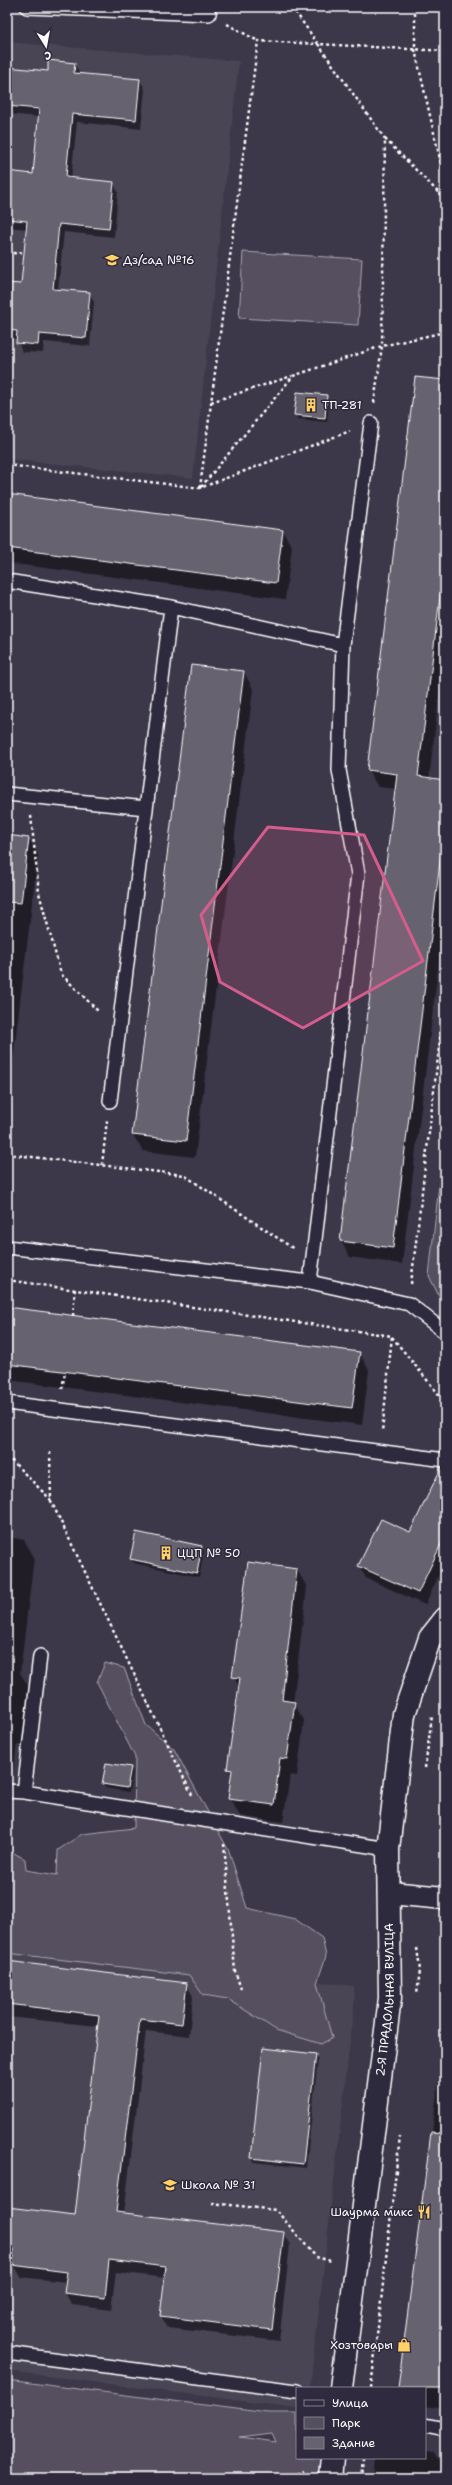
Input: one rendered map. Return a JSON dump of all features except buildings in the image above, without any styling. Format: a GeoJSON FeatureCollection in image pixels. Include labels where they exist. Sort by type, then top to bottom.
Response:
{"type":"FeatureCollection","features":[{"type":"Feature","properties":{"kind":"street","name":"2-Я ПРАДОЛЬНАЯ ВУЛІЦА"},"geometry":{"type":"LineString","coordinates":[[341,2387],[390,1998],[388,1849],[404,1714],[430,1638],[445,1619]]}},
{"type":"Feature","properties":{"kind":"street"},"geometry":{"type":"LineString","coordinates":[[389,1893],[445,1898]]}},
{"type":"Feature","properties":{"kind":"street"},"geometry":{"type":"LineString","coordinates":[[330,2478],[332,2459]]}},
{"type":"Feature","properties":{"kind":"lane"},"geometry":{"type":"LineString","coordinates":[[28,7],[209,14]]}},
{"type":"Feature","properties":{"kind":"lane"},"geometry":{"type":"LineString","coordinates":[[310,1282],[358,874],[340,770],[343,645],[371,423]]}},
{"type":"Feature","properties":{"kind":"lane"},"geometry":{"type":"LineString","coordinates":[[7,581],[171,607],[343,645]]}},
{"type":"Feature","properties":{"kind":"lane"},"geometry":{"type":"LineString","coordinates":[[110,1101],[171,607]]}},
{"type":"Feature","properties":{"kind":"lane"},"geometry":{"type":"LineString","coordinates":[[7,794],[146,808]]}},
{"type":"Feature","properties":{"kind":"lane"},"geometry":{"type":"LineString","coordinates":[[7,1247],[310,1282],[409,1304],[445,1332]]}},
{"type":"Feature","properties":{"kind":"lane"},"geometry":{"type":"LineString","coordinates":[[7,1403],[445,1460]]}},
{"type":"Feature","properties":{"kind":"lane"},"geometry":{"type":"LineString","coordinates":[[24,1792],[40,1656]]}},
{"type":"Feature","properties":{"kind":"lane"},"geometry":{"type":"LineString","coordinates":[[7,1791],[24,1792],[388,1849]]}},
{"type":"Feature","properties":{"kind":"lane"},"geometry":{"type":"LineString","coordinates":[[7,2353],[296,2391]]}},
{"type":"Feature","properties":{"kind":"lane"},"geometry":{"type":"LineString","coordinates":[[426,2425],[445,2429]]}},
{"type":"Feature","properties":{"kind":"path"},"geometry":{"type":"LineString","coordinates":[[292,7],[385,139],[445,199]]}},
{"type":"Feature","properties":{"kind":"path"},"geometry":{"type":"LineString","coordinates":[[415,7],[415,50],[445,181]]}},
{"type":"Feature","properties":{"kind":"path"},"geometry":{"type":"LineString","coordinates":[[209,14],[258,41],[445,51]]}},
{"type":"Feature","properties":{"kind":"path"},"geometry":{"type":"LineString","coordinates":[[200,488],[258,41]]}},
{"type":"Feature","properties":{"kind":"path"},"geometry":{"type":"LineString","coordinates":[[7,465],[200,488],[371,423],[382,346],[385,139]]}},
{"type":"Feature","properties":{"kind":"path"},"geometry":{"type":"LineString","coordinates":[[7,254],[24,252]]}},
{"type":"Feature","properties":{"kind":"path"},"geometry":{"type":"LineString","coordinates":[[211,402],[382,346],[445,332]]}},
{"type":"Feature","properties":{"kind":"path"},"geometry":{"type":"LineString","coordinates":[[200,488],[293,376]]}},
{"type":"Feature","properties":{"kind":"path"},"geometry":{"type":"LineString","coordinates":[[28,796],[39,893],[61,974],[118,1030]]}},
{"type":"Feature","properties":{"kind":"path"},"geometry":{"type":"LineString","coordinates":[[409,1304],[445,998]]}},
{"type":"Feature","properties":{"kind":"path"},"geometry":{"type":"LineString","coordinates":[[102,1165],[110,1101]]}},
{"type":"Feature","properties":{"kind":"path"},"geometry":{"type":"LineString","coordinates":[[7,1154],[184,1175],[312,1261]]}},
{"type":"Feature","properties":{"kind":"path"},"geometry":{"type":"LineString","coordinates":[[7,1280],[75,1288],[392,1336],[445,1402]]}},
{"type":"Feature","properties":{"kind":"path"},"geometry":{"type":"LineString","coordinates":[[73,1316],[75,1288]]}},
{"type":"Feature","properties":{"kind":"path"},"geometry":{"type":"LineString","coordinates":[[382,1436],[392,1336]]}},
{"type":"Feature","properties":{"kind":"path"},"geometry":{"type":"LineString","coordinates":[[62,1393],[65,1372]]}},
{"type":"Feature","properties":{"kind":"path"},"geometry":{"type":"LineString","coordinates":[[50,1452],[51,1500]]}},
{"type":"Feature","properties":{"kind":"path"},"geometry":{"type":"LineString","coordinates":[[7,1456],[51,1500],[205,1821]]}},
{"type":"Feature","properties":{"kind":"path"},"geometry":{"type":"LineString","coordinates":[[425,1772],[433,1709]]}},
{"type":"Feature","properties":{"kind":"path"},"geometry":{"type":"LineString","coordinates":[[231,1842],[223,1841],[236,1971],[241,1989]]}},
{"type":"Feature","properties":{"kind":"path"},"geometry":{"type":"LineString","coordinates":[[212,2203],[276,2210],[316,2257],[338,2262]]}},
{"type":"Feature","properties":{"kind":"path"},"geometry":{"type":"LineString","coordinates":[[361,2478],[363,2459]]}},
{"type":"Feature","properties":{"kind":"highlighted area"},"geometry":{"type":"Polygon","coordinates":[[[268,827],[364,835],[423,961],[303,1028],[220,982],[201,915],[268,827]]]}},
{"type":"Feature","properties":{"kind":"shaded area","name":"Дз/сад №16"},"geometry":{"type":"Polygon","coordinates":[[[7,42],[239,61],[193,478],[7,459],[7,42]]]}},
{"type":"Feature","properties":{"kind":"shaded area","name":"Школа № 31"},"geometry":{"type":"Polygon","coordinates":[[[7,1942],[354,1986],[355,1999],[310,2387],[296,2387],[296,2408],[7,2371],[7,1942]]]}},
{"type":"Feature","properties":{"kind":"green space"},"geometry":{"type":"Polygon","coordinates":[[[243,252],[362,259],[358,325],[239,318],[243,252]]]}},
{"type":"Feature","properties":{"kind":"green space"},"geometry":{"type":"Polygon","coordinates":[[[445,1129],[445,1308],[429,1276],[445,1129]]]}},
{"type":"Feature","properties":{"kind":"green space"},"geometry":{"type":"Polygon","coordinates":[[[105,1663],[124,1668],[146,1725],[174,1749],[229,1851],[247,1908],[295,1919],[322,1938],[326,1956],[317,1983],[332,2038],[321,2044],[276,2030],[228,1999],[203,1995],[189,1975],[7,1953],[8,1850],[25,1859],[26,1870],[57,1875],[58,1850],[82,1834],[134,1828],[135,1757],[97,1682],[105,1663]]]}},
{"type":"Feature","properties":{"kind":"green space"},"geometry":{"type":"Polygon","coordinates":[[[7,2380],[268,2413],[296,2413],[296,2459],[321,2459],[318,2478],[293,2478],[292,2475],[291,2478],[7,2478],[7,2380]],[[272,2433],[239,2437],[276,2442],[272,2433]]]}},
{"type":"Feature","properties":{"kind":"place","name":"Дз/сад №16"},"geometry":{"type":"Point","coordinates":[112,260]}},
{"type":"Feature","properties":{"kind":"place","name":"ТП-281"},"geometry":{"type":"Point","coordinates":[311,405]}},
{"type":"Feature","properties":{"kind":"place","name":"ЦЦП № 50"},"geometry":{"type":"Point","coordinates":[166,1553]}},
{"type":"Feature","properties":{"kind":"place","name":"Школа № 31"},"geometry":{"type":"Point","coordinates":[170,2185]}},
{"type":"Feature","properties":{"kind":"place","name":"Шаурма микс"},"geometry":{"type":"Point","coordinates":[424,2212]}},
{"type":"Feature","properties":{"kind":"place","name":"Хозтовары"},"geometry":{"type":"Point","coordinates":[404,2345]}}]}
